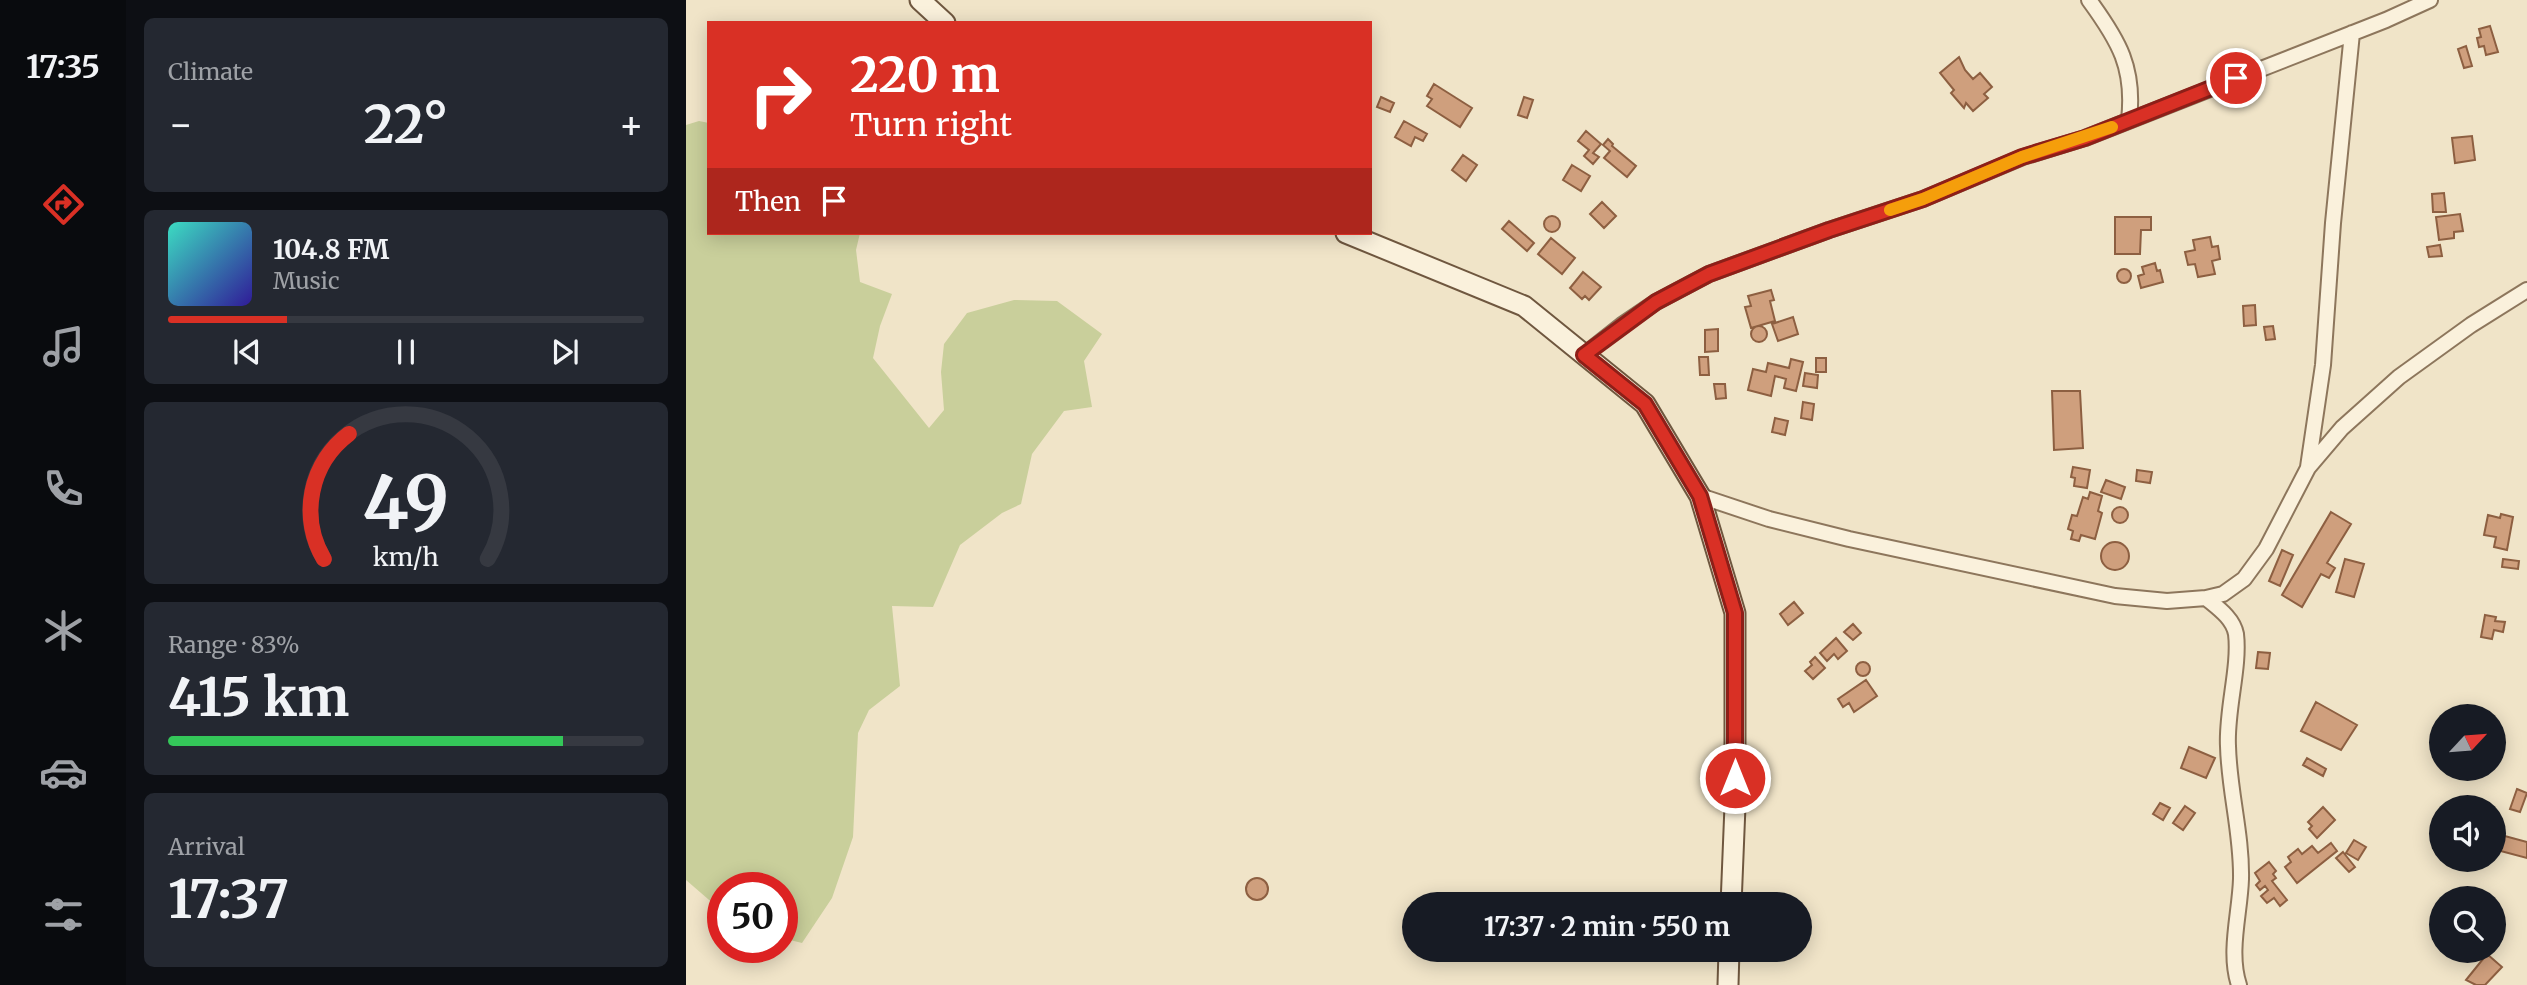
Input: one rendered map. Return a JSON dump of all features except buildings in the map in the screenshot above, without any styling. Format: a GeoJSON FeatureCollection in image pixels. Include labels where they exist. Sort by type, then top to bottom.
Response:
{"type":"FeatureCollection","features":[{"type":"Feature","properties":{"kind":"main road"},"geometry":{"type":"LineString","coordinates":[[920,0],[943,21]]}},
{"type":"Feature","properties":{"kind":"main road"},"geometry":{"type":"LineString","coordinates":[[1351,235],[1524,306],[1645,404],[1700,496],[1735,613],[1735,806],[1732,892]]}},
{"type":"Feature","properties":{"kind":"main road"},"geometry":{"type":"LineString","coordinates":[[1728,985],[1729,962]]}},
{"type":"Feature","properties":{"kind":"street"},"geometry":{"type":"LineString","coordinates":[[2089,0],[2105,22],[2126,64],[2132,95],[2129,120]]}},
{"type":"Feature","properties":{"kind":"street"},"geometry":{"type":"LineString","coordinates":[[1584,355],[1656,302],[1709,274],[1923,199],[2022,157],[2085,138],[2430,0]]}},
{"type":"Feature","properties":{"kind":"street"},"geometry":{"type":"LineString","coordinates":[[2308,468],[2323,365],[2333,223],[2352,33]]}},
{"type":"Feature","properties":{"kind":"street"},"geometry":{"type":"LineString","coordinates":[[1700,496],[1769,519],[1849,539],[2115,596],[2167,601],[2223,594],[2244,579],[2266,550],[2308,468],[2342,428],[2399,377],[2471,325],[2527,290]]}},
{"type":"Feature","properties":{"kind":"street"},"geometry":{"type":"LineString","coordinates":[[2206,598],[2229,617],[2236,636],[2227,745],[2241,842],[2241,891],[2235,943],[2236,977],[2239,985]]}},
{"type":"Feature","properties":{"kind":"green space"},"geometry":{"type":"Polygon","coordinates":[[[699,121],[707,123],[707,235],[860,235],[856,250],[860,282],[892,294],[880,326],[873,358],[929,428],[944,410],[941,372],[944,344],[967,313],[1014,300],[1057,301],[1102,334],[1084,361],[1092,407],[1064,411],[1032,454],[1021,504],[1002,513],[960,545],[933,607],[892,606],[900,686],[869,710],[858,733],[853,837],[832,898],[802,943],[798,942],[798,872],[707,872],[707,898],[686,880],[686,125],[699,121]]]}},
{"type":"Feature","properties":{"kind":"slow traffic"},"geometry":{"type":"LineString","coordinates":[[1890,210],[2022,157],[2112,127]]}},
{"type":"Feature","properties":{"kind":"route"},"geometry":{"type":"LineString","coordinates":[[1735,778],[1735,613],[1700,496],[1645,404],[1584,355],[1656,302],[1709,274],[1923,199],[2022,157],[2085,138],[2236,78]]}}]}
